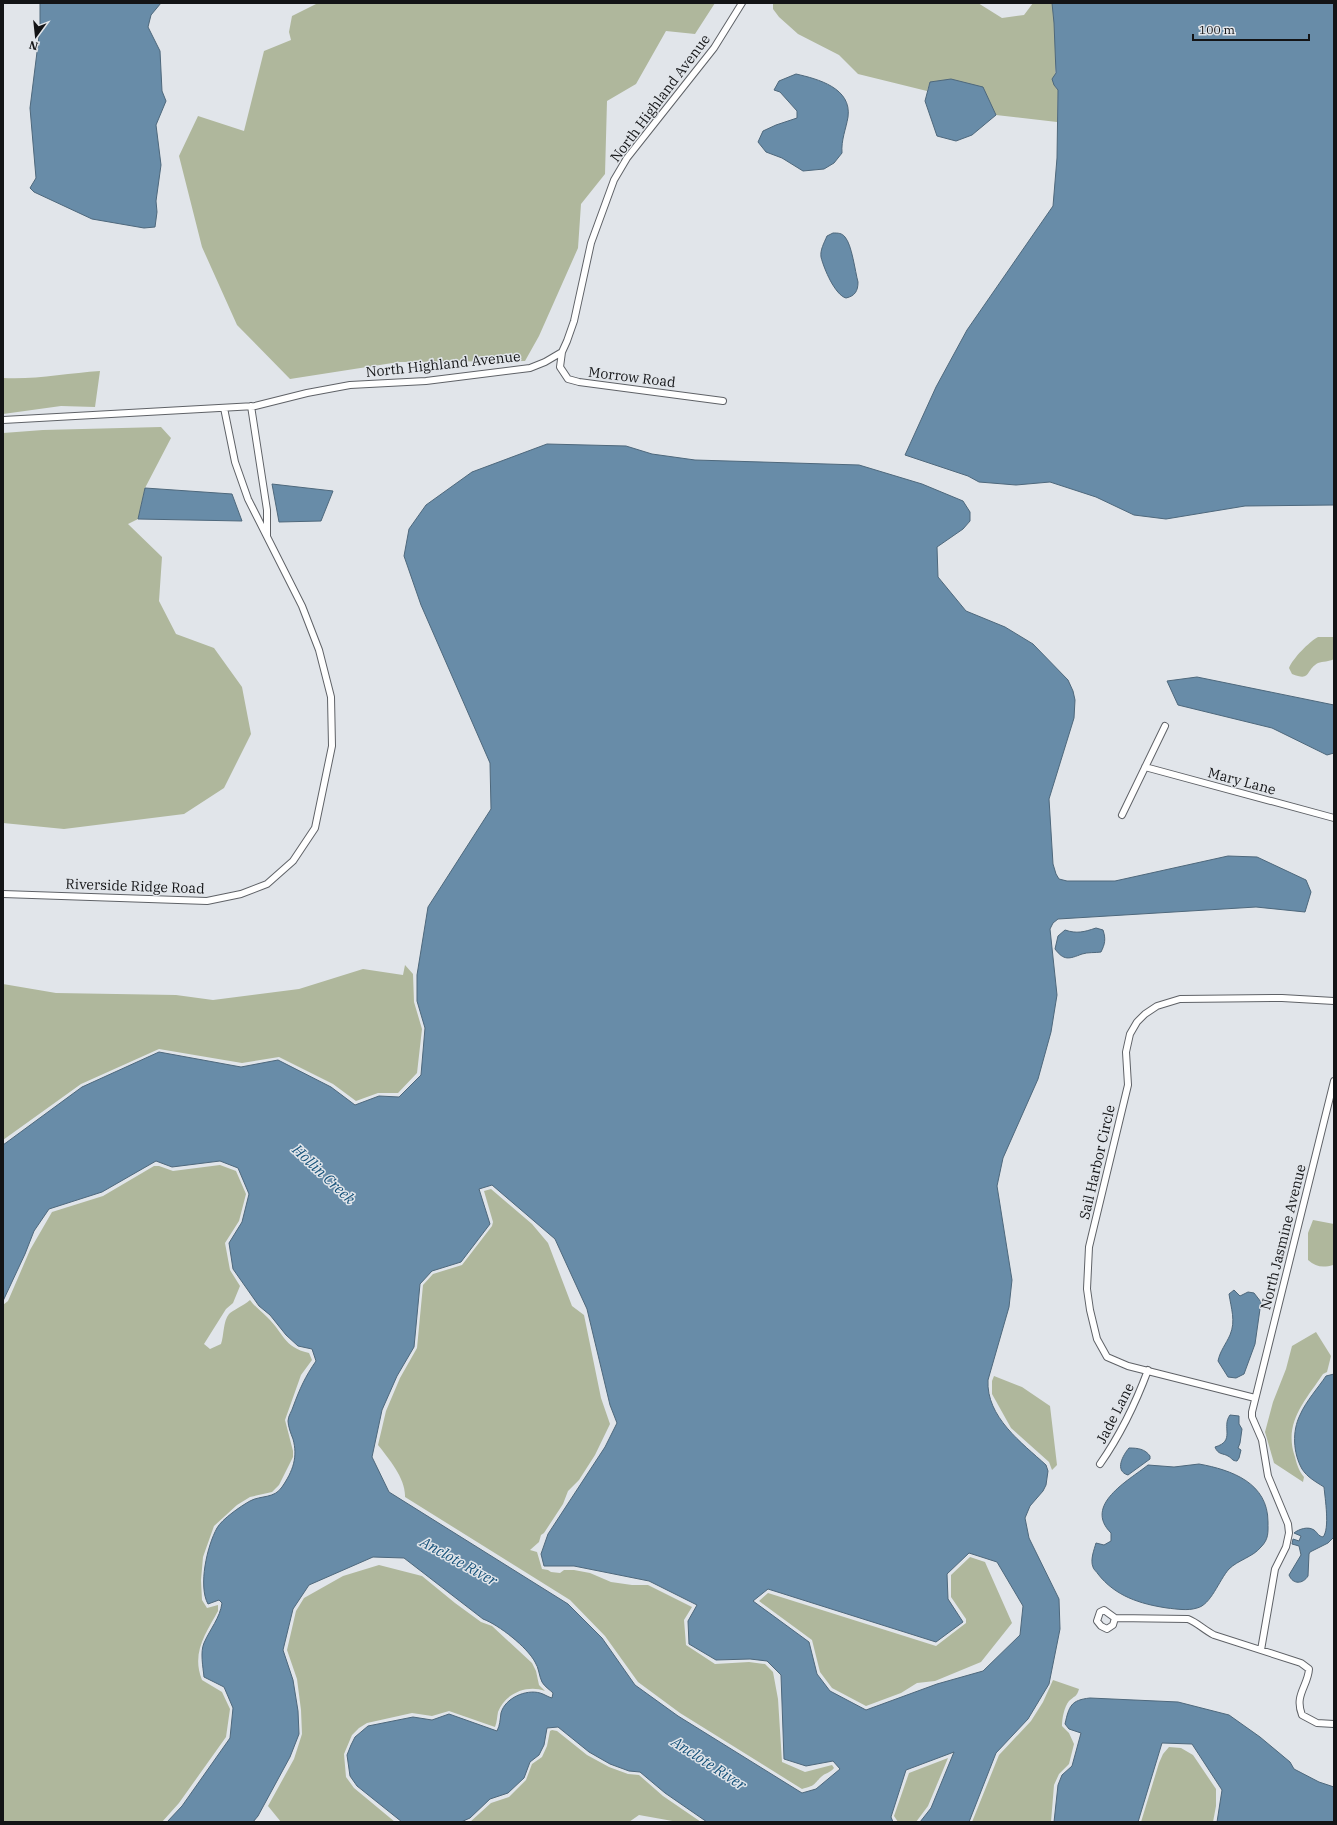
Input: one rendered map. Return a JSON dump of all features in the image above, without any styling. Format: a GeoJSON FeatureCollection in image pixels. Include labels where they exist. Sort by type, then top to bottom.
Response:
{"type":"FeatureCollection","features":[{"type":"Feature","properties":{"kind":"street","name":"North Highland Avenue"},"geometry":{"type":"LineString","coordinates":[[3,420],[251,406],[350,385],[426,381],[530,368],[545,362],[562,352],[568,342],[591,243],[614,180],[627,158],[714,48],[742,3]]}},
{"type":"Feature","properties":{"kind":"street","name":"Morrow Road"},"geometry":{"type":"LineString","coordinates":[[562,352],[560,367],[568,379],[579,382],[723,401]]}},
{"type":"Feature","properties":{"kind":"street","name":"Riverside Ridge Road"},"geometry":{"type":"LineString","coordinates":[[251,406],[267,510],[267,537]]}},
{"type":"Feature","properties":{"kind":"street","name":"Riverside Ridge Road"},"geometry":{"type":"LineString","coordinates":[[3,894],[207,901],[241,894],[267,884],[293,861],[315,828],[332,746],[331,697],[319,650],[302,606],[248,499],[235,462],[224,408]]}},
{"type":"Feature","properties":{"kind":"street"},"geometry":{"type":"LineString","coordinates":[[1122,815],[1165,726]]}},
{"type":"Feature","properties":{"kind":"street","name":"Mary Lane"},"geometry":{"type":"LineString","coordinates":[[1145,768],[1334,818]]}},
{"type":"Feature","properties":{"kind":"street","name":"Sail Harbor Circle"},"geometry":{"type":"LineString","coordinates":[[1255,1398],[1128,1366],[1107,1357],[1097,1339],[1087,1289],[1089,1247],[1128,1086],[1126,1052],[1130,1034],[1136,1022],[1157,1006],[1180,999],[1282,998],[1334,1002]]}},
{"type":"Feature","properties":{"kind":"street","name":"North Jasmine Avenue"},"geometry":{"type":"LineString","coordinates":[[1262,1650],[1275,1569],[1285,1551],[1289,1533],[1288,1524],[1268,1476],[1262,1440],[1252,1418],[1255,1398],[1334,1081]]}},
{"type":"Feature","properties":{"kind":"street","name":"Jade Lane"},"geometry":{"type":"LineString","coordinates":[[1100,1464],[1116,1442],[1134,1407],[1148,1370]]}},
{"type":"Feature","properties":{"kind":"street"},"geometry":{"type":"LineString","coordinates":[[1115,1618],[1188,1619],[1197,1623],[1202,1629],[1214,1635],[1306,1666],[1309,1672],[1304,1683],[1299,1704],[1302,1715],[1317,1722],[1334,1724]]}},
{"type":"Feature","properties":{"kind":"green space"},"geometry":{"type":"Polygon","coordinates":[[[318,3],[715,3],[695,34],[666,31],[636,84],[607,101],[605,174],[581,204],[578,248],[539,336],[525,361],[399,362],[290,379],[237,325],[202,247],[179,156],[198,116],[244,131],[264,51],[291,40],[289,32],[292,16],[318,3]]]}},
{"type":"Feature","properties":{"kind":"green space"},"geometry":{"type":"Polygon","coordinates":[[[773,3],[978,3],[1002,18],[1024,15],[1033,3],[1052,3],[1056,44],[1054,85],[1058,90],[1057,122],[996,115],[982,87],[930,82],[927,91],[858,74],[839,55],[798,34],[779,17],[773,9],[773,3]]]}},
{"type":"Feature","properties":{"kind":"green space"},"geometry":{"type":"Polygon","coordinates":[[[100,371],[95,407],[61,406],[3,414],[3,378],[39,377],[100,371]]]}},
{"type":"Feature","properties":{"kind":"green space"},"geometry":{"type":"Polygon","coordinates":[[[161,427],[171,438],[145,488],[138,519],[128,524],[162,557],[159,601],[176,634],[214,648],[242,687],[251,734],[224,788],[184,814],[64,829],[3,823],[3,433],[43,430],[161,427]]]}},
{"type":"Feature","properties":{"kind":"green space"},"geometry":{"type":"Polygon","coordinates":[[[1318,637],[1334,637],[1334,659],[1318,663],[1306,676],[1303,677],[1292,674],[1289,668],[1294,660],[1306,646],[1318,637]]]}},
{"type":"Feature","properties":{"kind":"green space"},"geometry":{"type":"Polygon","coordinates":[[[405,965],[413,974],[414,1002],[422,1029],[417,1073],[398,1093],[378,1093],[356,1101],[333,1084],[279,1057],[242,1063],[159,1049],[81,1084],[3,1140],[3,984],[56,993],[176,995],[213,1000],[299,989],[363,969],[403,975],[405,965]]]}},
{"type":"Feature","properties":{"kind":"green space"},"geometry":{"type":"Polygon","coordinates":[[[220,1165],[236,1171],[246,1194],[239,1221],[225,1243],[230,1270],[240,1286],[233,1303],[226,1309],[204,1344],[210,1349],[221,1344],[227,1317],[233,1311],[250,1300],[273,1323],[289,1343],[300,1350],[309,1353],[312,1360],[301,1375],[285,1420],[293,1451],[293,1457],[279,1485],[272,1492],[250,1497],[237,1505],[214,1526],[203,1557],[201,1580],[202,1600],[207,1608],[218,1605],[218,1611],[201,1644],[198,1661],[199,1670],[202,1680],[222,1692],[230,1709],[226,1737],[179,1803],[162,1822],[3,1822],[3,1305],[8,1301],[30,1250],[52,1212],[103,1196],[154,1166],[159,1166],[173,1171],[220,1165]]]}},
{"type":"Feature","properties":{"kind":"green space"},"geometry":{"type":"Polygon","coordinates":[[[491,1189],[532,1224],[548,1243],[572,1306],[584,1315],[601,1398],[610,1424],[595,1455],[579,1480],[568,1491],[563,1504],[544,1533],[541,1535],[539,1542],[530,1550],[537,1552],[542,1569],[560,1573],[564,1570],[574,1570],[590,1573],[611,1582],[632,1585],[648,1585],[692,1607],[684,1620],[686,1645],[715,1664],[749,1662],[765,1664],[773,1672],[778,1699],[782,1762],[805,1772],[832,1765],[834,1768],[812,1786],[802,1789],[680,1713],[638,1682],[605,1636],[570,1600],[405,1497],[405,1490],[400,1476],[378,1445],[386,1411],[400,1378],[417,1348],[423,1285],[433,1274],[462,1265],[492,1226],[493,1222],[484,1191],[491,1189]]]}},
{"type":"Feature","properties":{"kind":"green space"},"geometry":{"type":"Polygon","coordinates":[[[1313,1220],[1334,1224],[1333,1265],[1320,1266],[1308,1260],[1308,1233],[1313,1220]]]}},
{"type":"Feature","properties":{"kind":"green space"},"geometry":{"type":"Polygon","coordinates":[[[1316,1332],[1331,1356],[1327,1372],[1323,1374],[1303,1403],[1294,1423],[1292,1445],[1297,1465],[1304,1477],[1303,1482],[1274,1463],[1265,1432],[1273,1402],[1286,1369],[1292,1346],[1316,1332]]]}},
{"type":"Feature","properties":{"kind":"green space"},"geometry":{"type":"Polygon","coordinates":[[[994,1376],[1022,1387],[1050,1406],[1057,1465],[1052,1470],[1049,1462],[1011,1428],[992,1394],[992,1381],[994,1376]]]}},
{"type":"Feature","properties":{"kind":"green space"},"geometry":{"type":"Polygon","coordinates":[[[970,1557],[985,1562],[1012,1623],[981,1662],[935,1681],[917,1683],[901,1693],[866,1706],[832,1688],[820,1672],[812,1640],[759,1601],[768,1593],[936,1646],[966,1623],[966,1619],[951,1597],[951,1575],[970,1557]]]}},
{"type":"Feature","properties":{"kind":"green space"},"geometry":{"type":"Polygon","coordinates":[[[379,1565],[422,1576],[481,1622],[492,1626],[532,1663],[536,1671],[539,1685],[545,1691],[531,1689],[511,1695],[501,1705],[495,1727],[449,1711],[432,1716],[412,1713],[367,1723],[359,1728],[352,1735],[344,1754],[346,1777],[354,1788],[395,1822],[281,1822],[268,1806],[294,1759],[302,1734],[297,1679],[287,1650],[296,1611],[304,1598],[343,1576],[379,1565]]]}},
{"type":"Feature","properties":{"kind":"green space"},"geometry":{"type":"Polygon","coordinates":[[[1053,1680],[1079,1689],[1076,1695],[1067,1704],[1062,1720],[1062,1726],[1069,1733],[1074,1744],[1069,1764],[1059,1774],[1054,1785],[1051,1822],[972,1822],[999,1755],[1031,1721],[1043,1702],[1053,1680]]]}},
{"type":"Feature","properties":{"kind":"green space"},"geometry":{"type":"Polygon","coordinates":[[[550,1731],[557,1731],[587,1755],[609,1767],[628,1774],[639,1775],[663,1796],[701,1822],[678,1822],[639,1815],[629,1822],[470,1822],[491,1803],[509,1797],[526,1780],[532,1764],[542,1757],[547,1746],[550,1731]]]}},
{"type":"Feature","properties":{"kind":"green space"},"geometry":{"type":"Polygon","coordinates":[[[1169,1747],[1181,1748],[1193,1755],[1216,1789],[1216,1806],[1213,1822],[1141,1822],[1159,1763],[1163,1754],[1169,1747]]]}},
{"type":"Feature","properties":{"kind":"green space"},"geometry":{"type":"Polygon","coordinates":[[[948,1758],[928,1806],[916,1822],[898,1822],[894,1816],[909,1773],[948,1758]]]}},
{"type":"Feature","properties":{"kind":"water"},"geometry":{"type":"Polygon","coordinates":[[[40,3],[161,3],[151,15],[148,27],[160,51],[162,91],[166,101],[156,125],[161,165],[156,201],[157,212],[155,227],[144,228],[92,219],[34,192],[30,188],[36,178],[30,108],[40,28],[40,3]]]}},
{"type":"Feature","properties":{"kind":"water"},"geometry":{"type":"Polygon","coordinates":[[[1052,3],[1334,3],[1334,505],[1245,506],[1166,519],[1134,515],[1096,497],[1050,482],[1016,485],[979,482],[968,476],[905,455],[936,387],[967,330],[1053,206],[1057,158],[1058,90],[1052,79],[1056,73],[1052,3]]]}},
{"type":"Feature","properties":{"kind":"water"},"geometry":{"type":"Polygon","coordinates":[[[796,74],[832,86],[845,99],[848,107],[848,117],[843,139],[842,153],[834,163],[824,169],[803,171],[782,158],[766,152],[758,142],[763,131],[797,118],[797,111],[780,92],[774,90],[779,81],[796,74]]]}},
{"type":"Feature","properties":{"kind":"water"},"geometry":{"type":"Polygon","coordinates":[[[951,79],[983,87],[996,115],[972,135],[956,141],[937,136],[925,101],[930,82],[951,79]]]}},
{"type":"Feature","properties":{"kind":"water"},"geometry":{"type":"Polygon","coordinates":[[[833,233],[838,233],[845,237],[851,252],[858,282],[855,293],[846,298],[842,296],[834,287],[827,274],[821,257],[822,249],[827,236],[833,233]]]}},
{"type":"Feature","properties":{"kind":"water"},"geometry":{"type":"Polygon","coordinates":[[[547,444],[626,446],[652,454],[695,460],[859,465],[922,484],[963,501],[970,512],[970,521],[963,529],[937,547],[938,577],[966,611],[1005,627],[1033,644],[1068,680],[1073,691],[1075,700],[1074,718],[1049,799],[1053,864],[1059,879],[1067,881],[1115,881],[1228,856],[1257,857],[1306,880],[1311,892],[1305,912],[1256,907],[1058,919],[1053,923],[1050,929],[1057,995],[1051,1032],[1038,1079],[1003,1158],[997,1186],[1012,1280],[1009,1307],[988,1380],[989,1393],[993,1406],[999,1417],[1007,1428],[1046,1465],[1048,1471],[1046,1485],[1043,1491],[1030,1506],[1025,1518],[1029,1538],[1059,1599],[1060,1629],[1049,1684],[1028,1719],[996,1753],[969,1822],[920,1822],[931,1808],[954,1752],[906,1770],[891,1817],[893,1822],[707,1822],[665,1793],[640,1772],[629,1771],[610,1764],[589,1752],[558,1727],[547,1728],[544,1745],[539,1755],[530,1762],[524,1778],[508,1793],[490,1799],[470,1818],[461,1822],[402,1822],[357,1786],[350,1776],[347,1755],[355,1737],[368,1726],[413,1717],[432,1720],[449,1714],[497,1731],[503,1708],[511,1699],[529,1692],[542,1693],[552,1698],[553,1693],[542,1682],[536,1664],[531,1656],[519,1643],[504,1631],[483,1619],[404,1558],[373,1557],[309,1585],[293,1609],[283,1650],[293,1680],[298,1711],[299,1734],[290,1757],[258,1816],[253,1822],[167,1822],[182,1806],[230,1738],[233,1708],[224,1687],[204,1677],[202,1655],[203,1647],[206,1638],[219,1614],[222,1603],[219,1600],[208,1604],[205,1596],[205,1566],[210,1545],[219,1524],[227,1517],[254,1499],[271,1495],[279,1491],[286,1481],[292,1470],[295,1458],[293,1439],[288,1425],[289,1417],[303,1383],[316,1361],[312,1349],[298,1346],[286,1335],[270,1315],[259,1306],[233,1269],[229,1243],[242,1222],[249,1194],[238,1168],[220,1161],[172,1167],[156,1161],[102,1192],[49,1209],[34,1231],[3,1301],[3,1145],[82,1087],[159,1052],[241,1067],[278,1060],[331,1087],[355,1105],[379,1096],[399,1097],[421,1075],[425,1028],[417,1001],[417,975],[428,907],[491,809],[490,763],[421,605],[404,556],[409,529],[426,505],[472,472],[547,444]],[[492,1185],[479,1189],[490,1224],[461,1262],[432,1271],[420,1284],[414,1347],[397,1376],[382,1410],[372,1457],[389,1492],[568,1604],[602,1638],[635,1685],[678,1716],[802,1793],[816,1789],[840,1769],[833,1761],[806,1766],[784,1759],[781,1675],[767,1661],[750,1659],[716,1660],[689,1644],[688,1621],[697,1605],[649,1581],[574,1566],[544,1566],[541,1554],[548,1534],[605,1447],[617,1423],[610,1405],[587,1309],[555,1239],[492,1185]],[[969,1553],[947,1574],[948,1599],[963,1622],[936,1642],[768,1589],[753,1601],[809,1642],[817,1674],[830,1691],[866,1710],[937,1684],[983,1671],[1020,1635],[1023,1606],[997,1562],[969,1553]]]}},
{"type":"Feature","properties":{"kind":"water"},"geometry":{"type":"Polygon","coordinates":[[[272,484],[333,491],[321,521],[279,522],[272,484]]]}},
{"type":"Feature","properties":{"kind":"water"},"geometry":{"type":"Polygon","coordinates":[[[145,488],[232,494],[242,521],[138,519],[145,488]]]}},
{"type":"Feature","properties":{"kind":"water"},"geometry":{"type":"Polygon","coordinates":[[[1197,677],[1334,705],[1334,753],[1327,755],[1272,728],[1178,705],[1167,681],[1197,677]]]}},
{"type":"Feature","properties":{"kind":"water"},"geometry":{"type":"Polygon","coordinates":[[[1096,928],[1103,930],[1105,936],[1105,941],[1101,952],[1084,953],[1067,958],[1061,956],[1055,949],[1058,936],[1065,930],[1080,932],[1096,928]]]}},
{"type":"Feature","properties":{"kind":"water"},"geometry":{"type":"Polygon","coordinates":[[[1234,1290],[1240,1296],[1248,1292],[1254,1293],[1261,1302],[1255,1344],[1244,1374],[1236,1378],[1228,1377],[1218,1361],[1232,1330],[1233,1325],[1229,1294],[1234,1290]]]}},
{"type":"Feature","properties":{"kind":"water"},"geometry":{"type":"Polygon","coordinates":[[[1334,1374],[1334,1537],[1328,1543],[1310,1552],[1308,1576],[1301,1582],[1295,1582],[1289,1575],[1301,1555],[1299,1546],[1292,1544],[1293,1539],[1299,1541],[1301,1536],[1294,1533],[1301,1529],[1309,1528],[1323,1537],[1327,1521],[1324,1487],[1309,1477],[1299,1463],[1295,1449],[1297,1421],[1312,1395],[1326,1376],[1334,1374]]]}},
{"type":"Feature","properties":{"kind":"water"},"geometry":{"type":"Polygon","coordinates":[[[1230,1415],[1239,1416],[1239,1424],[1242,1429],[1238,1448],[1241,1450],[1237,1461],[1219,1453],[1215,1447],[1225,1441],[1227,1437],[1227,1424],[1230,1415]]]}},
{"type":"Feature","properties":{"kind":"water"},"geometry":{"type":"Polygon","coordinates":[[[1129,1448],[1144,1450],[1150,1456],[1150,1459],[1128,1475],[1121,1470],[1121,1463],[1129,1448]]]}},
{"type":"Feature","properties":{"kind":"water"},"geometry":{"type":"Polygon","coordinates":[[[1199,1464],[1224,1470],[1235,1475],[1255,1488],[1262,1497],[1266,1509],[1268,1535],[1261,1547],[1229,1569],[1211,1597],[1202,1606],[1197,1608],[1182,1610],[1147,1604],[1129,1598],[1112,1588],[1094,1569],[1092,1564],[1096,1543],[1104,1545],[1111,1541],[1111,1533],[1104,1523],[1102,1513],[1105,1503],[1120,1486],[1148,1465],[1174,1467],[1199,1464]]]}},
{"type":"Feature","properties":{"kind":"water"},"geometry":{"type":"Polygon","coordinates":[[[1090,1698],[1178,1702],[1229,1715],[1260,1737],[1290,1762],[1294,1769],[1319,1782],[1334,1787],[1334,1822],[1217,1822],[1222,1790],[1192,1744],[1162,1743],[1138,1822],[1054,1822],[1058,1785],[1062,1775],[1072,1766],[1081,1733],[1069,1729],[1065,1724],[1068,1713],[1075,1702],[1090,1698]]]}},
{"type":"Feature","properties":{"kind":"water label","name":"Hollin Creek"},"geometry":{"type":"Point","coordinates":[324,1174]}},
{"type":"Feature","properties":{"kind":"water label","name":"Anclote River"},"geometry":{"type":"Point","coordinates":[459,1561]}},
{"type":"Feature","properties":{"kind":"water label","name":"Anclote River"},"geometry":{"type":"Point","coordinates":[709,1763]}}]}
